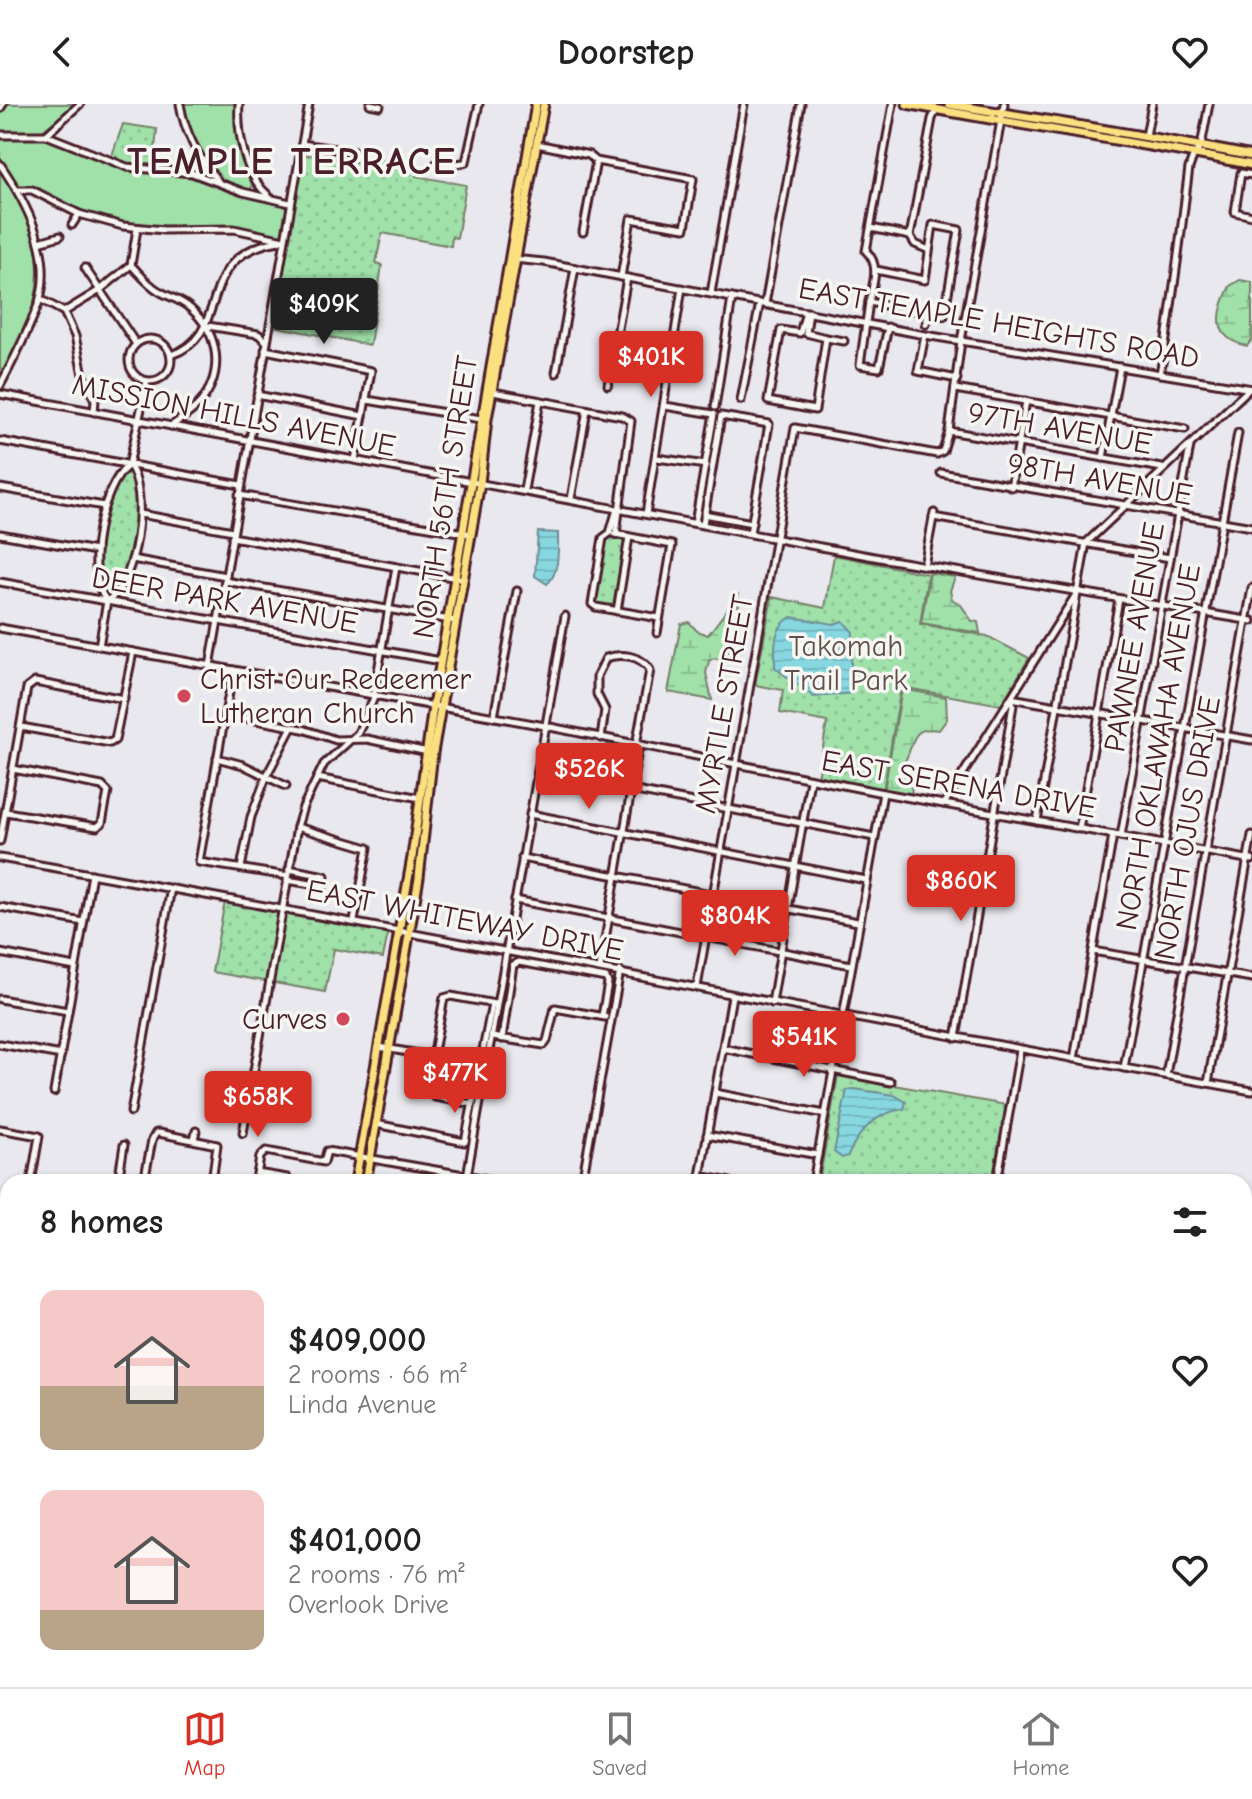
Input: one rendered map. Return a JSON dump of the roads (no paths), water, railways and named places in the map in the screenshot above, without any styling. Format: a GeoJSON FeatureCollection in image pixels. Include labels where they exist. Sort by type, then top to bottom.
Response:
{"type":"FeatureCollection","features":[{"type":"Feature","properties":{"kind":"main road"},"geometry":{"type":"LineString","coordinates":[[907,104],[936,110],[1112,129],[1252,156]]}},
{"type":"Feature","properties":{"kind":"main road"},"geometry":{"type":"LineString","coordinates":[[949,104],[1002,118],[1252,165]]}},
{"type":"Feature","properties":{"kind":"main road","name":"NORTH 56TH STREET"},"geometry":{"type":"LineString","coordinates":[[496,352],[506,317],[520,195],[533,146],[539,105]]}},
{"type":"Feature","properties":{"kind":"main road"},"geometry":{"type":"LineString","coordinates":[[1075,132],[1112,129]]}},
{"type":"Feature","properties":{"kind":"main road","name":"NORTH 56TH STREET"},"geometry":{"type":"LineString","coordinates":[[368,1174],[419,878],[430,752],[477,483],[504,289],[522,227],[532,173],[533,146]]}},
{"type":"Feature","properties":{"kind":"main road"},"geometry":{"type":"LineString","coordinates":[[520,195],[524,199],[522,227]]}},
{"type":"Feature","properties":{"kind":"main road"},"geometry":{"type":"LineString","coordinates":[[504,289],[503,312],[506,317]]}},
{"type":"Feature","properties":{"kind":"main road","name":"NORTH 56TH STREET"},"geometry":{"type":"LineString","coordinates":[[477,483],[481,419],[489,391]]}},
{"type":"Feature","properties":{"kind":"main road","name":"NORTH 56TH STREET"},"geometry":{"type":"LineString","coordinates":[[437,707],[442,661],[452,621]]}},
{"type":"Feature","properties":{"kind":"main road","name":"NORTH 56TH STREET"},"geometry":{"type":"LineString","coordinates":[[356,1174],[425,799]]}},
{"type":"Feature","properties":{"kind":"main road"},"geometry":{"type":"LineString","coordinates":[[409,876],[419,878]]}},
{"type":"Feature","properties":{"kind":"main road"},"geometry":{"type":"LineString","coordinates":[[392,972],[403,974]]}},
{"type":"Feature","properties":{"kind":"main road"},"geometry":{"type":"LineString","coordinates":[[380,1043],[390,1045]]}},
{"type":"Feature","properties":{"kind":"street"},"geometry":{"type":"LineString","coordinates":[[46,135],[80,104]]}},
{"type":"Feature","properties":{"kind":"street"},"geometry":{"type":"LineString","coordinates":[[180,104],[193,147],[219,182]]}},
{"type":"Feature","properties":{"kind":"street"},"geometry":{"type":"LineString","coordinates":[[239,104],[240,134],[256,195]]}},
{"type":"Feature","properties":{"kind":"street"},"geometry":{"type":"LineString","coordinates":[[210,666],[309,104]]}},
{"type":"Feature","properties":{"kind":"street"},"geometry":{"type":"LineString","coordinates":[[370,104],[380,106]]}},
{"type":"Feature","properties":{"kind":"street"},"geometry":{"type":"LineString","coordinates":[[436,164],[458,165],[466,162],[479,104]]}},
{"type":"Feature","properties":{"kind":"street"},"geometry":{"type":"LineString","coordinates":[[711,293],[744,104]]}},
{"type":"Feature","properties":{"kind":"street"},"geometry":{"type":"LineString","coordinates":[[741,400],[801,104]]}},
{"type":"Feature","properties":{"kind":"street"},"geometry":{"type":"LineString","coordinates":[[888,327],[879,368],[860,365],[876,270],[874,258],[866,251],[893,104]]}},
{"type":"Feature","properties":{"kind":"street"},"geometry":{"type":"LineString","coordinates":[[949,431],[961,341],[1004,104]]}},
{"type":"Feature","properties":{"kind":"street"},"geometry":{"type":"LineString","coordinates":[[1146,136],[1152,104]]}},
{"type":"Feature","properties":{"kind":"street"},"geometry":{"type":"LineString","coordinates":[[1160,374],[1178,269],[1178,244],[1189,168],[1201,146],[1209,104]]}},
{"type":"Feature","properties":{"kind":"street"},"geometry":{"type":"LineString","coordinates":[[929,250],[915,244],[910,236],[936,110]]}},
{"type":"Feature","properties":{"kind":"street"},"geometry":{"type":"LineString","coordinates":[[2,136],[46,135],[127,167],[198,175],[290,203]]}},
{"type":"Feature","properties":{"kind":"street"},"geometry":{"type":"LineString","coordinates":[[302,144],[354,152]]}},
{"type":"Feature","properties":{"kind":"street"},"geometry":{"type":"LineString","coordinates":[[533,146],[577,152],[589,155],[596,161],[693,179],[685,228],[631,219],[608,385]]}},
{"type":"Feature","properties":{"kind":"street"},"geometry":{"type":"LineString","coordinates":[[583,232],[596,161]]}},
{"type":"Feature","properties":{"kind":"street"},"geometry":{"type":"LineString","coordinates":[[198,175],[203,163]]}},
{"type":"Feature","properties":{"kind":"street"},"geometry":{"type":"LineString","coordinates":[[0,164],[18,190],[38,242],[43,269],[40,299],[20,349],[0,386]]}},
{"type":"Feature","properties":{"kind":"street"},"geometry":{"type":"LineString","coordinates":[[1252,175],[1241,173],[1235,212],[1252,216]]}},
{"type":"Feature","properties":{"kind":"street"},"geometry":{"type":"LineString","coordinates":[[254,179],[273,199]]}},
{"type":"Feature","properties":{"kind":"street"},"geometry":{"type":"LineString","coordinates":[[18,190],[32,190],[79,214],[137,229],[234,229],[284,240]]}},
{"type":"Feature","properties":{"kind":"street"},"geometry":{"type":"LineString","coordinates":[[72,225],[79,214]]}},
{"type":"Feature","properties":{"kind":"street"},"geometry":{"type":"LineString","coordinates":[[869,302],[944,316],[959,230],[933,225],[925,280],[876,270]]}},
{"type":"Feature","properties":{"kind":"street"},"geometry":{"type":"LineString","coordinates":[[871,228],[910,236]]}},
{"type":"Feature","properties":{"kind":"street"},"geometry":{"type":"LineString","coordinates":[[64,312],[100,290],[131,265],[137,229]]}},
{"type":"Feature","properties":{"kind":"street"},"geometry":{"type":"LineString","coordinates":[[38,242],[60,236]]}},
{"type":"Feature","properties":{"kind":"street"},"geometry":{"type":"LineString","coordinates":[[171,426],[194,409],[208,391],[216,368],[215,349],[208,326],[209,313],[225,271],[239,256],[256,245],[284,240]]}},
{"type":"Feature","properties":{"kind":"street","name":"EAST TEMPLE HEIGHTS ROAD"},"geometry":{"type":"LineString","coordinates":[[513,259],[711,293],[925,335],[1251,388]]}},
{"type":"Feature","properties":{"kind":"street"},"geometry":{"type":"LineString","coordinates":[[131,265],[155,289],[188,306],[208,326],[258,334],[266,341]]}},
{"type":"Feature","properties":{"kind":"street"},"geometry":{"type":"LineString","coordinates":[[85,268],[136,344]]}},
{"type":"Feature","properties":{"kind":"street"},"geometry":{"type":"LineString","coordinates":[[556,373],[575,268]]}},
{"type":"Feature","properties":{"kind":"street"},"geometry":{"type":"LineString","coordinates":[[646,514],[682,288]]}},
{"type":"Feature","properties":{"kind":"street"},"geometry":{"type":"LineString","coordinates":[[699,523],[714,410],[735,298]]}},
{"type":"Feature","properties":{"kind":"street"},"geometry":{"type":"LineString","coordinates":[[40,299],[64,312],[79,349],[83,375],[95,400],[94,412]]}},
{"type":"Feature","properties":{"kind":"street"},"geometry":{"type":"LineString","coordinates":[[807,312],[800,333],[781,330],[768,401],[815,410],[826,338]]}},
{"type":"Feature","properties":{"kind":"street"},"geometry":{"type":"LineString","coordinates":[[807,312],[806,333],[844,341]]}},
{"type":"Feature","properties":{"kind":"street"},"geometry":{"type":"LineString","coordinates":[[926,324],[928,313]]}},
{"type":"Feature","properties":{"kind":"street"},"geometry":{"type":"LineString","coordinates":[[171,355],[188,346],[208,326]]}},
{"type":"Feature","properties":{"kind":"street"},"geometry":{"type":"LineString","coordinates":[[925,335],[918,371],[957,379]]}},
{"type":"Feature","properties":{"kind":"street"},"geometry":{"type":"LineString","coordinates":[[152,339],[162,343],[171,355],[168,370],[157,380],[147,381],[131,369],[131,352],[136,344],[152,339]]}},
{"type":"Feature","properties":{"kind":"street"},"geometry":{"type":"LineString","coordinates":[[265,350],[371,371],[355,460]]}},
{"type":"Feature","properties":{"kind":"street"},"geometry":{"type":"LineString","coordinates":[[1103,458],[1120,367]]}},
{"type":"Feature","properties":{"kind":"street"},"geometry":{"type":"LineString","coordinates":[[107,601],[115,596],[132,559],[140,514],[137,480],[129,465],[136,420],[147,381]]}},
{"type":"Feature","properties":{"kind":"street"},"geometry":{"type":"LineString","coordinates":[[1037,821],[1086,543],[1251,388]]}},
{"type":"Feature","properties":{"kind":"street"},"geometry":{"type":"LineString","coordinates":[[955,389],[1185,429]]}},
{"type":"Feature","properties":{"kind":"street"},"geometry":{"type":"LineString","coordinates":[[489,391],[622,416],[631,421],[613,534]]}},
{"type":"Feature","properties":{"kind":"street","name":"MISSION HILLS AVENUE"},"geometry":{"type":"LineString","coordinates":[[0,394],[924,566],[1249,621]]}},
{"type":"Feature","properties":{"kind":"street"},"geometry":{"type":"LineString","coordinates":[[257,395],[363,416]]}},
{"type":"Feature","properties":{"kind":"street"},"geometry":{"type":"LineString","coordinates":[[367,400],[481,419]]}},
{"type":"Feature","properties":{"kind":"street"},"geometry":{"type":"LineString","coordinates":[[524,490],[540,401]]}},
{"type":"Feature","properties":{"kind":"street"},"geometry":{"type":"LineString","coordinates":[[1011,487],[1026,401]]}},
{"type":"Feature","properties":{"kind":"street"},"geometry":{"type":"LineString","coordinates":[[665,406],[714,410]]}},
{"type":"Feature","properties":{"kind":"street"},"geometry":{"type":"LineString","coordinates":[[571,499],[587,410]]}},
{"type":"Feature","properties":{"kind":"street"},"geometry":{"type":"LineString","coordinates":[[699,523],[704,514],[721,416],[769,424],[750,533]]}},
{"type":"Feature","properties":{"kind":"street","name":"MYRTLE STREET"},"geometry":{"type":"LineString","coordinates":[[697,987],[795,428],[937,454],[946,445],[949,431]]}},
{"type":"Feature","properties":{"kind":"street","name":"97TH AVENUE"},"geometry":{"type":"LineString","coordinates":[[949,431],[1163,468]]}},
{"type":"Feature","properties":{"kind":"street","name":"NORTH OKLAWAHA AVENUE"},"geometry":{"type":"LineString","coordinates":[[1124,1068],[1238,433]]}},
{"type":"Feature","properties":{"kind":"street"},"geometry":{"type":"LineString","coordinates":[[0,441],[241,485]]}},
{"type":"Feature","properties":{"kind":"street","name":"PAWNEE AVENUE"},"geometry":{"type":"LineString","coordinates":[[1121,836],[1190,445]]}},
{"type":"Feature","properties":{"kind":"street"},"geometry":{"type":"LineString","coordinates":[[657,458],[706,465]]}},
{"type":"Feature","properties":{"kind":"street"},"geometry":{"type":"LineString","coordinates":[[99,646],[107,601],[97,586],[96,551],[104,506],[116,476],[129,465]]}},
{"type":"Feature","properties":{"kind":"street","name":"98TH AVENUE"},"geometry":{"type":"LineString","coordinates":[[941,473],[1252,527]]}},
{"type":"Feature","properties":{"kind":"street"},"geometry":{"type":"LineString","coordinates":[[0,488],[104,506]]}},
{"type":"Feature","properties":{"kind":"street"},"geometry":{"type":"LineString","coordinates":[[239,495],[468,533]]}},
{"type":"Feature","properties":{"kind":"street"},"geometry":{"type":"LineString","coordinates":[[140,514],[460,578]]}},
{"type":"Feature","properties":{"kind":"street"},"geometry":{"type":"LineString","coordinates":[[704,514],[752,523]]}},
{"type":"Feature","properties":{"kind":"street"},"geometry":{"type":"LineString","coordinates":[[924,566],[933,515],[1170,558]]}},
{"type":"Feature","properties":{"kind":"street"},"geometry":{"type":"LineString","coordinates":[[0,534],[96,551]]}},
{"type":"Feature","properties":{"kind":"street"},"geometry":{"type":"LineString","coordinates":[[657,633],[672,545],[613,534],[603,538],[592,604],[659,618]]}},
{"type":"Feature","properties":{"kind":"street"},"geometry":{"type":"LineString","coordinates":[[617,611],[629,537]]}},
{"type":"Feature","properties":{"kind":"street"},"geometry":{"type":"LineString","coordinates":[[132,559],[452,621]]}},
{"type":"Feature","properties":{"kind":"street"},"geometry":{"type":"LineString","coordinates":[[243,1133],[297,827],[324,764],[358,733],[373,695],[396,567]]}},
{"type":"Feature","properties":{"kind":"street","name":"DEER PARK AVENUE"},"geometry":{"type":"LineString","coordinates":[[0,582],[442,661]]}},
{"type":"Feature","properties":{"kind":"street","name":"NORTH OJUS DRIVE"},"geometry":{"type":"LineString","coordinates":[[1166,1076],[1249,621],[1252,588]]}},
{"type":"Feature","properties":{"kind":"street"},"geometry":{"type":"LineString","coordinates":[[494,717],[517,591]]}},
{"type":"Feature","properties":{"kind":"street"},"geometry":{"type":"LineString","coordinates":[[944,804],[1078,592]]}},
{"type":"Feature","properties":{"kind":"street"},"geometry":{"type":"LineString","coordinates":[[1079,829],[1119,599]]}},
{"type":"Feature","properties":{"kind":"street"},"geometry":{"type":"LineString","coordinates":[[376,1124],[465,1142],[480,1060],[507,950],[565,616]]}},
{"type":"Feature","properties":{"kind":"street","name":"EAST SERENA DRIVE"},"geometry":{"type":"LineString","coordinates":[[0,628],[545,726],[810,780],[1250,859]]}},
{"type":"Feature","properties":{"kind":"street"},"geometry":{"type":"LineString","coordinates":[[21,727],[110,743],[117,736],[133,652]]}},
{"type":"Feature","properties":{"kind":"street"},"geometry":{"type":"LineString","coordinates":[[600,968],[650,670],[646,663],[637,658],[616,655],[606,658],[597,676],[597,694],[605,710],[601,738]]}},
{"type":"Feature","properties":{"kind":"street"},"geometry":{"type":"LineString","coordinates":[[233,670],[199,862],[288,875],[325,876],[323,886],[288,875]]}},
{"type":"Feature","properties":{"kind":"street"},"geometry":{"type":"LineString","coordinates":[[0,841],[27,688],[35,682],[124,699]]}},
{"type":"Feature","properties":{"kind":"street"},"geometry":{"type":"LineString","coordinates":[[1011,698],[1252,740]]}},
{"type":"Feature","properties":{"kind":"street"},"geometry":{"type":"LineString","coordinates":[[956,1038],[1013,705],[1011,698]]}},
{"type":"Feature","properties":{"kind":"street"},"geometry":{"type":"LineString","coordinates":[[224,714],[292,727],[336,740],[367,739],[430,752]]}},
{"type":"Feature","properties":{"kind":"street"},"geometry":{"type":"LineString","coordinates":[[241,868],[251,817],[267,775],[292,727]]}},
{"type":"Feature","properties":{"kind":"street"},"geometry":{"type":"LineString","coordinates":[[217,758],[267,775],[286,786]]}},
{"type":"Feature","properties":{"kind":"street"},"geometry":{"type":"LineString","coordinates":[[6,812],[97,827],[102,823],[108,792],[102,786],[13,769]]}},
{"type":"Feature","properties":{"kind":"street"},"geometry":{"type":"LineString","coordinates":[[538,772],[874,837]]}},
{"type":"Feature","properties":{"kind":"street"},"geometry":{"type":"LineString","coordinates":[[317,778],[425,799]]}},
{"type":"Feature","properties":{"kind":"street"},"geometry":{"type":"LineString","coordinates":[[772,1004],[810,780]]}},
{"type":"Feature","properties":{"kind":"street"},"geometry":{"type":"LineString","coordinates":[[814,1174],[883,793]]}},
{"type":"Feature","properties":{"kind":"street"},"geometry":{"type":"LineString","coordinates":[[530,814],[866,880]]}},
{"type":"Feature","properties":{"kind":"street"},"geometry":{"type":"LineString","coordinates":[[297,827],[368,848],[354,921]]}},
{"type":"Feature","properties":{"kind":"street"},"geometry":{"type":"LineString","coordinates":[[1074,1059],[1113,835]]}},
{"type":"Feature","properties":{"kind":"street"},"geometry":{"type":"LineString","coordinates":[[1208,1083],[1252,835]]}},
{"type":"Feature","properties":{"kind":"street","name":"EAST WHITEWAY DRIVE"},"geometry":{"type":"LineString","coordinates":[[0,858],[283,907],[1020,1050],[1252,1089]]}},
{"type":"Feature","properties":{"kind":"street"},"geometry":{"type":"LineString","coordinates":[[522,858],[858,922]]}},
{"type":"Feature","properties":{"kind":"street"},"geometry":{"type":"LineString","coordinates":[[54,1092],[92,874]]}},
{"type":"Feature","properties":{"kind":"street"},"geometry":{"type":"LineString","coordinates":[[131,1112],[171,888]]}},
{"type":"Feature","properties":{"kind":"street"},"geometry":{"type":"LineString","coordinates":[[515,900],[851,965]]}},
{"type":"Feature","properties":{"kind":"street"},"geometry":{"type":"LineString","coordinates":[[0,907],[83,922]]}},
{"type":"Feature","properties":{"kind":"street"},"geometry":{"type":"LineString","coordinates":[[1093,951],[1252,978]]}},
{"type":"Feature","properties":{"kind":"street"},"geometry":{"type":"LineString","coordinates":[[0,953],[75,967]]}},
{"type":"Feature","properties":{"kind":"street"},"geometry":{"type":"LineString","coordinates":[[502,1039],[513,965],[519,962],[606,978],[608,983],[602,1016]]}},
{"type":"Feature","properties":{"kind":"street"},"geometry":{"type":"LineString","coordinates":[[583,1174],[620,971]]}},
{"type":"Feature","properties":{"kind":"street"},"geometry":{"type":"LineString","coordinates":[[390,1045],[431,1056],[444,998],[451,996],[495,1004]]}},
{"type":"Feature","properties":{"kind":"street"},"geometry":{"type":"LineString","coordinates":[[700,1174],[732,996]]}},
{"type":"Feature","properties":{"kind":"street"},"geometry":{"type":"LineString","coordinates":[[0,999],[68,1011]]}},
{"type":"Feature","properties":{"kind":"street"},"geometry":{"type":"LineString","coordinates":[[468,1174],[495,1004]]}},
{"type":"Feature","properties":{"kind":"street"},"geometry":{"type":"LineString","coordinates":[[492,1037],[544,1045],[555,1008],[611,1018]]}},
{"type":"Feature","properties":{"kind":"street"},"geometry":{"type":"LineString","coordinates":[[0,1044],[61,1055]]}},
{"type":"Feature","properties":{"kind":"street"},"geometry":{"type":"LineString","coordinates":[[723,1048],[891,1082]]}},
{"type":"Feature","properties":{"kind":"street"},"geometry":{"type":"LineString","coordinates":[[998,1174],[1020,1050]]}},
{"type":"Feature","properties":{"kind":"street"},"geometry":{"type":"LineString","coordinates":[[434,1052],[488,1062]]}},
{"type":"Feature","properties":{"kind":"street"},"geometry":{"type":"LineString","coordinates":[[715,1093],[825,1114]]}},
{"type":"Feature","properties":{"kind":"street"},"geometry":{"type":"LineString","coordinates":[[435,1097],[480,1105]]}},
{"type":"Feature","properties":{"kind":"street"},"geometry":{"type":"LineString","coordinates":[[0,1129],[39,1136],[32,1174]]}},
{"type":"Feature","properties":{"kind":"street"},"geometry":{"type":"LineString","coordinates":[[194,1139],[196,1131]]}},
{"type":"Feature","properties":{"kind":"street"},"geometry":{"type":"LineString","coordinates":[[146,1174],[156,1133],[217,1145],[213,1174]]}},
{"type":"Feature","properties":{"kind":"street"},"geometry":{"type":"LineString","coordinates":[[707,1135],[818,1155]]}},
{"type":"Feature","properties":{"kind":"street"},"geometry":{"type":"LineString","coordinates":[[119,1174],[124,1145]]}},
{"type":"Feature","properties":{"kind":"street"},"geometry":{"type":"LineString","coordinates":[[263,1174],[257,1173],[260,1157],[266,1151],[324,1162],[327,1151],[444,1174]]}},
{"type":"Feature","properties":{"kind":"water"},"geometry":{"type":"Polygon","coordinates":[[[538,532],[558,533],[556,567],[547,584],[535,576],[538,532]]]}},
{"type":"Feature","properties":{"kind":"water"},"geometry":{"type":"Polygon","coordinates":[[[791,617],[834,624],[843,621],[853,632],[852,693],[814,697],[775,667],[778,633],[791,617]]]}},
{"type":"Feature","properties":{"kind":"water"},"geometry":{"type":"Polygon","coordinates":[[[847,1090],[894,1095],[906,1102],[904,1109],[885,1114],[870,1124],[848,1156],[842,1158],[834,1152],[847,1090]]]}},
{"type":"Feature","properties":{"kind":"place","name":"Christ Our Redeemer Lutheran Church"},"geometry":{"type":"Point","coordinates":[184,696]}},
{"type":"Feature","properties":{"kind":"place","name":"Curves"},"geometry":{"type":"Point","coordinates":[343,1019]}},
{"type":"Feature","properties":{"kind":"district","name":"TEMPLE TERRACE"},"geometry":{"type":"Point","coordinates":[292,161]}},
{"type":"Feature","properties":{"kind":"park label","name":"Takomah Trail Park"},"geometry":{"type":"Point","coordinates":[846,663]}}]}
